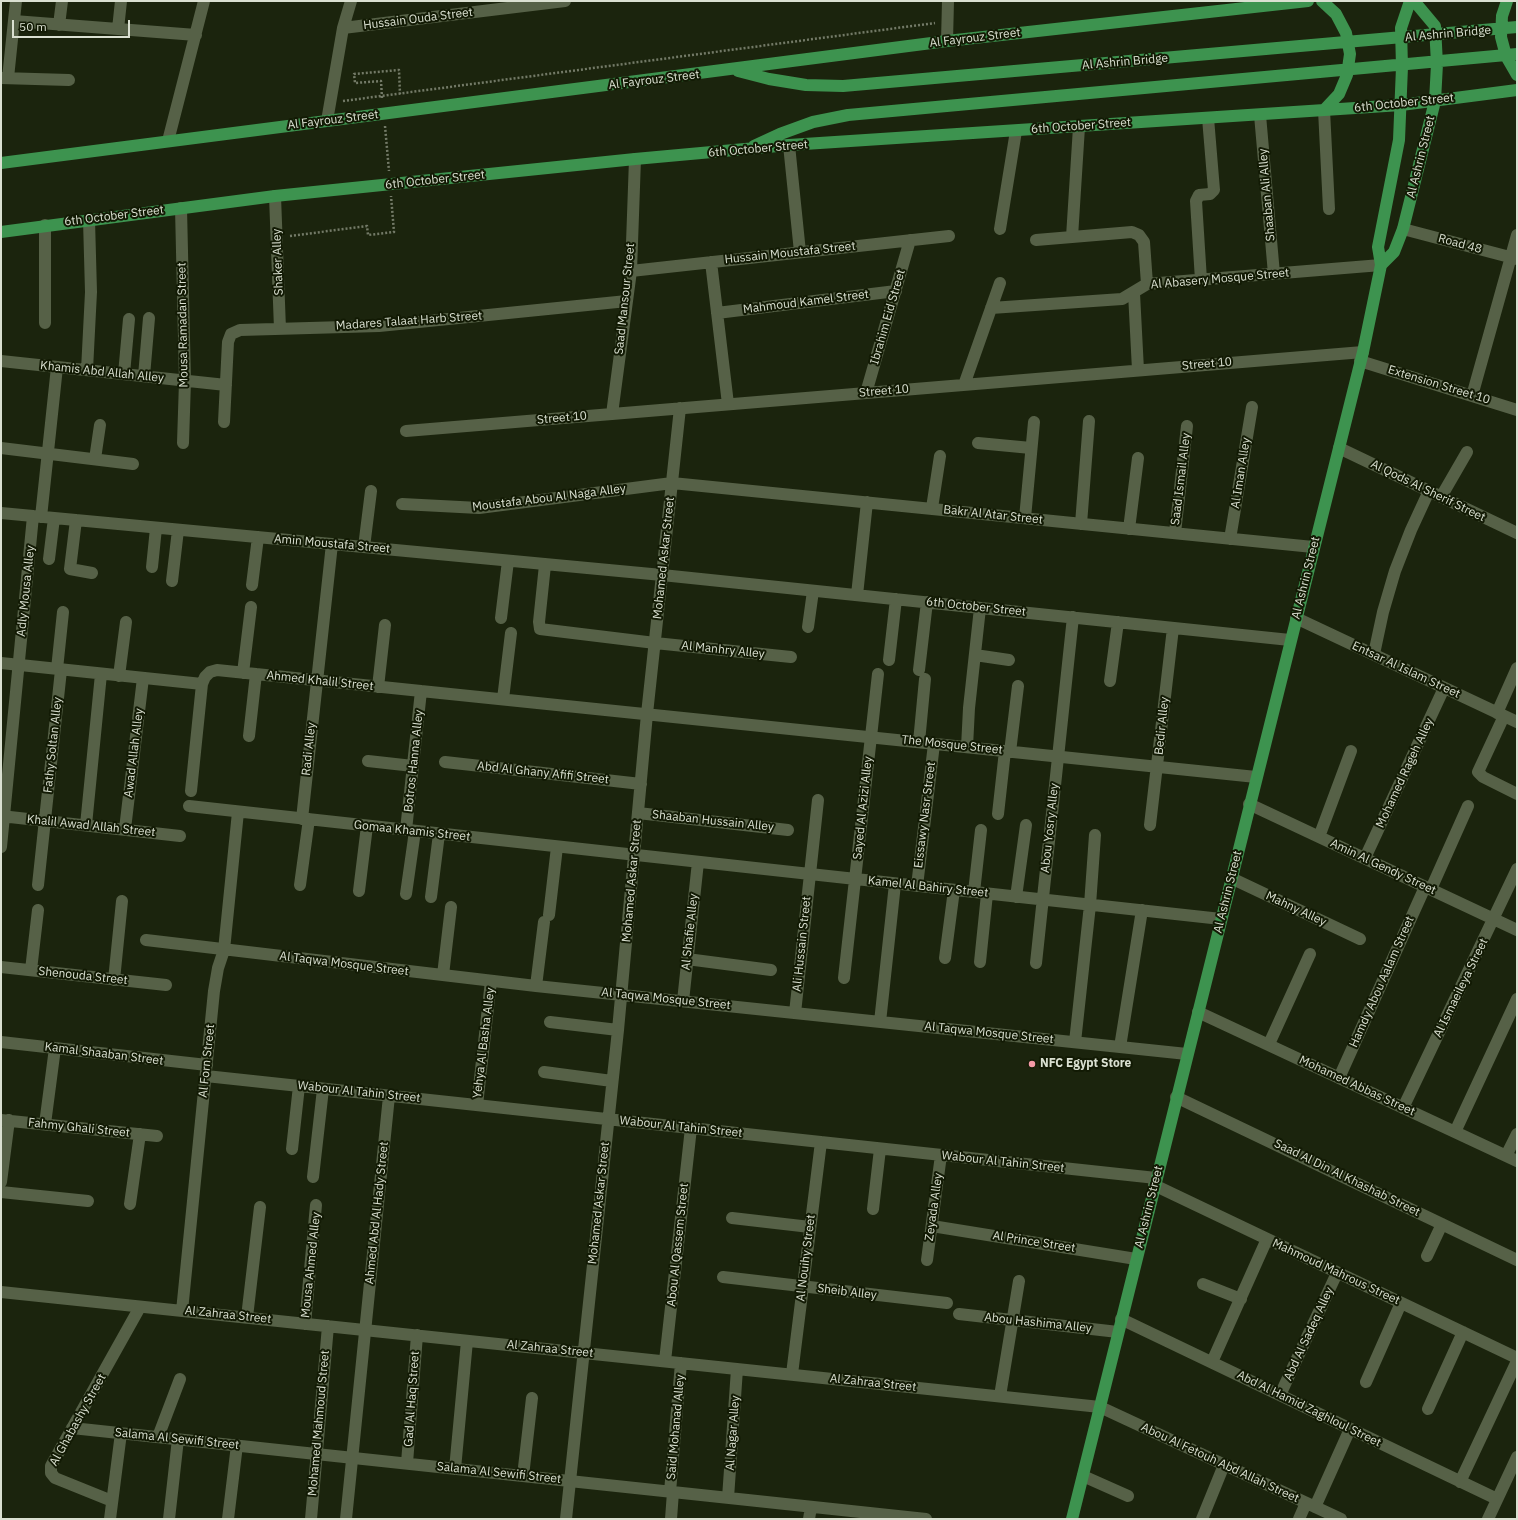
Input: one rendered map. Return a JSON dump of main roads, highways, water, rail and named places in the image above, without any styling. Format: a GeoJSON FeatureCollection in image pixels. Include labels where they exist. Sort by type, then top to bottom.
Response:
{"type":"FeatureCollection","features":[{"type":"Feature","properties":{"kind":"main road","name":"Al Fayrouz Street"},"geometry":{"type":"LineString","coordinates":[[1,163],[947,41],[1308,1]]}},
{"type":"Feature","properties":{"kind":"main road"},"geometry":{"type":"LineString","coordinates":[[1322,1],[1336,14],[1346,33],[1350,54],[1347,75],[1339,94],[1324,110]]}},
{"type":"Feature","properties":{"kind":"main road","name":"Al Ashrin Street"},"geometry":{"type":"LineString","coordinates":[[1072,1519],[1361,356],[1381,265],[1378,248],[1399,140],[1401,104],[1401,28],[1410,1]]}},
{"type":"Feature","properties":{"kind":"main road","name":"Al Ashrin Street"},"geometry":{"type":"LineString","coordinates":[[1381,265],[1394,252],[1403,229],[1435,101],[1437,64],[1435,26],[1414,1]]}},
{"type":"Feature","properties":{"kind":"main road"},"geometry":{"type":"LineString","coordinates":[[1507,1],[1502,16],[1501,37],[1506,56],[1517,75]]}},
{"type":"Feature","properties":{"kind":"main road","name":"Al Ashrin Bridge"},"geometry":{"type":"LineString","coordinates":[[734,69],[769,79],[806,85],[843,86],[1517,27]]}},
{"type":"Feature","properties":{"kind":"main road"},"geometry":{"type":"LineString","coordinates":[[747,149],[813,122],[841,117],[982,102],[1517,54]]}},
{"type":"Feature","properties":{"kind":"main road","name":"6th October Street"},"geometry":{"type":"LineString","coordinates":[[1,232],[45,225],[276,196],[635,159],[789,145],[1260,115],[1401,104],[1517,90]]}},
{"type":"Feature","properties":{"kind":"place","name":"NFC Egypt Store"},"geometry":{"type":"Point","coordinates":[1032,1064]}}]}
